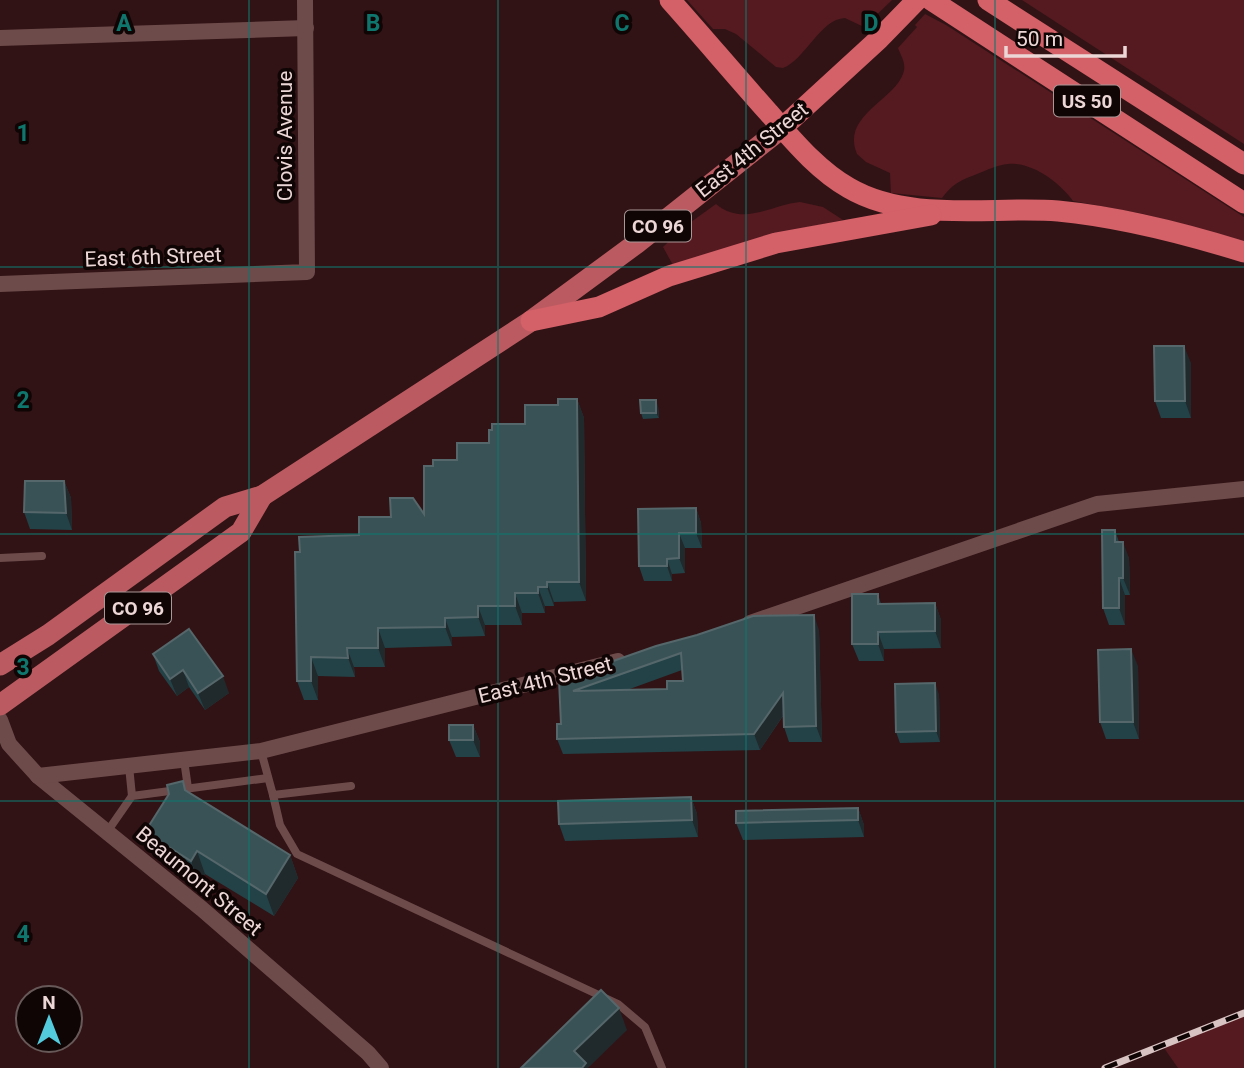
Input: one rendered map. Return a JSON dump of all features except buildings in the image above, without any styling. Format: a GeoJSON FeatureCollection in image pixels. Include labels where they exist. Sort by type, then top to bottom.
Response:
{"type":"FeatureCollection","features":[{"type":"Feature","properties":{"kind":"highway"},"geometry":{"type":"LineString","coordinates":[[670,0],[782,128],[819,166],[850,189],[884,202],[953,210]]}},
{"type":"Feature","properties":{"kind":"highway","name":"East 4th Street"},"geometry":{"type":"LineString","coordinates":[[782,128],[918,0]]}},
{"type":"Feature","properties":{"kind":"highway","name":"US 50"},"geometry":{"type":"LineString","coordinates":[[931,0],[1244,203]]}},
{"type":"Feature","properties":{"kind":"highway","name":"US 50"},"geometry":{"type":"LineString","coordinates":[[989,0],[1244,164]]}},
{"type":"Feature","properties":{"kind":"highway","name":"CO 96"},"geometry":{"type":"LineString","coordinates":[[531,321],[599,307],[669,276],[776,243],[892,224],[953,210],[1056,211],[1115,218],[1244,252]]}},
{"type":"Feature","properties":{"kind":"main road","name":"East 4th Street"},"geometry":{"type":"LineString","coordinates":[[0,666],[48,635],[225,507],[262,496],[531,321],[637,243],[782,128]]}},
{"type":"Feature","properties":{"kind":"main road","name":"East 4th Street"},"geometry":{"type":"LineString","coordinates":[[0,705],[241,532],[262,496]]}},
{"type":"Feature","properties":{"kind":"street","name":"Clovis Avenue"},"geometry":{"type":"LineString","coordinates":[[305,0],[307,272]]}},
{"type":"Feature","properties":{"kind":"street"},"geometry":{"type":"LineString","coordinates":[[0,38],[306,28]]}},
{"type":"Feature","properties":{"kind":"street","name":"East 6th Street"},"geometry":{"type":"LineString","coordinates":[[0,284],[307,272]]}},
{"type":"Feature","properties":{"kind":"street"},"geometry":{"type":"LineString","coordinates":[[738,627],[1097,504],[1244,489]]}},
{"type":"Feature","properties":{"kind":"street","name":"East 4th Street"},"geometry":{"type":"LineString","coordinates":[[38,776],[261,751],[633,658]]}},
{"type":"Feature","properties":{"kind":"street","name":"Beaumont Street"},"geometry":{"type":"LineString","coordinates":[[0,720],[9,744],[38,776],[202,909],[368,1053],[381,1068]]}},
{"type":"Feature","properties":{"kind":"lane"},"geometry":{"type":"LineString","coordinates":[[0,558],[42,556]]}},
{"type":"Feature","properties":{"kind":"lane"},"geometry":{"type":"LineString","coordinates":[[261,751],[280,825],[297,854],[618,1004],[645,1027],[662,1068]]}},
{"type":"Feature","properties":{"kind":"lane"},"geometry":{"type":"LineString","coordinates":[[184,760],[188,788]]}},
{"type":"Feature","properties":{"kind":"lane"},"geometry":{"type":"LineString","coordinates":[[107,832],[132,796],[129,766]]}},
{"type":"Feature","properties":{"kind":"lane"},"geometry":{"type":"LineString","coordinates":[[132,796],[268,778]]}},
{"type":"Feature","properties":{"kind":"lane"},"geometry":{"type":"LineString","coordinates":[[273,795],[351,786]]}},
{"type":"Feature","properties":{"kind":"shaded area"},"geometry":{"type":"Polygon","coordinates":[[[687,0],[892,0],[864,27],[845,18],[836,20],[820,32],[791,64],[783,68],[776,67],[736,34],[725,29],[713,29],[687,0]]]}},
{"type":"Feature","properties":{"kind":"shaded area"},"geometry":{"type":"Polygon","coordinates":[[[1022,0],[1244,0],[1244,144],[1022,0]]]}},
{"type":"Feature","properties":{"kind":"shaded area"},"geometry":{"type":"Polygon","coordinates":[[[925,14],[1244,217],[1244,242],[1144,214],[1073,201],[1045,175],[1017,164],[1000,165],[966,178],[953,186],[942,198],[891,193],[890,173],[866,162],[857,154],[854,141],[856,129],[903,74],[903,60],[898,48],[925,14]]]}},
{"type":"Feature","properties":{"kind":"shaded area"},"geometry":{"type":"Polygon","coordinates":[[[800,202],[823,207],[843,220],[758,240],[674,267],[663,247],[684,227],[716,204],[726,211],[747,214],[800,202]]]}},
{"type":"Feature","properties":{"kind":"shaded area"},"geometry":{"type":"Polygon","coordinates":[[[1244,1013],[1244,1068],[1178,1068],[1162,1045],[1244,1013]]]}},
{"type":"Feature","properties":{"kind":"railway"},"geometry":{"type":"LineString","coordinates":[[1105,1068],[1244,1013]]}}]}
